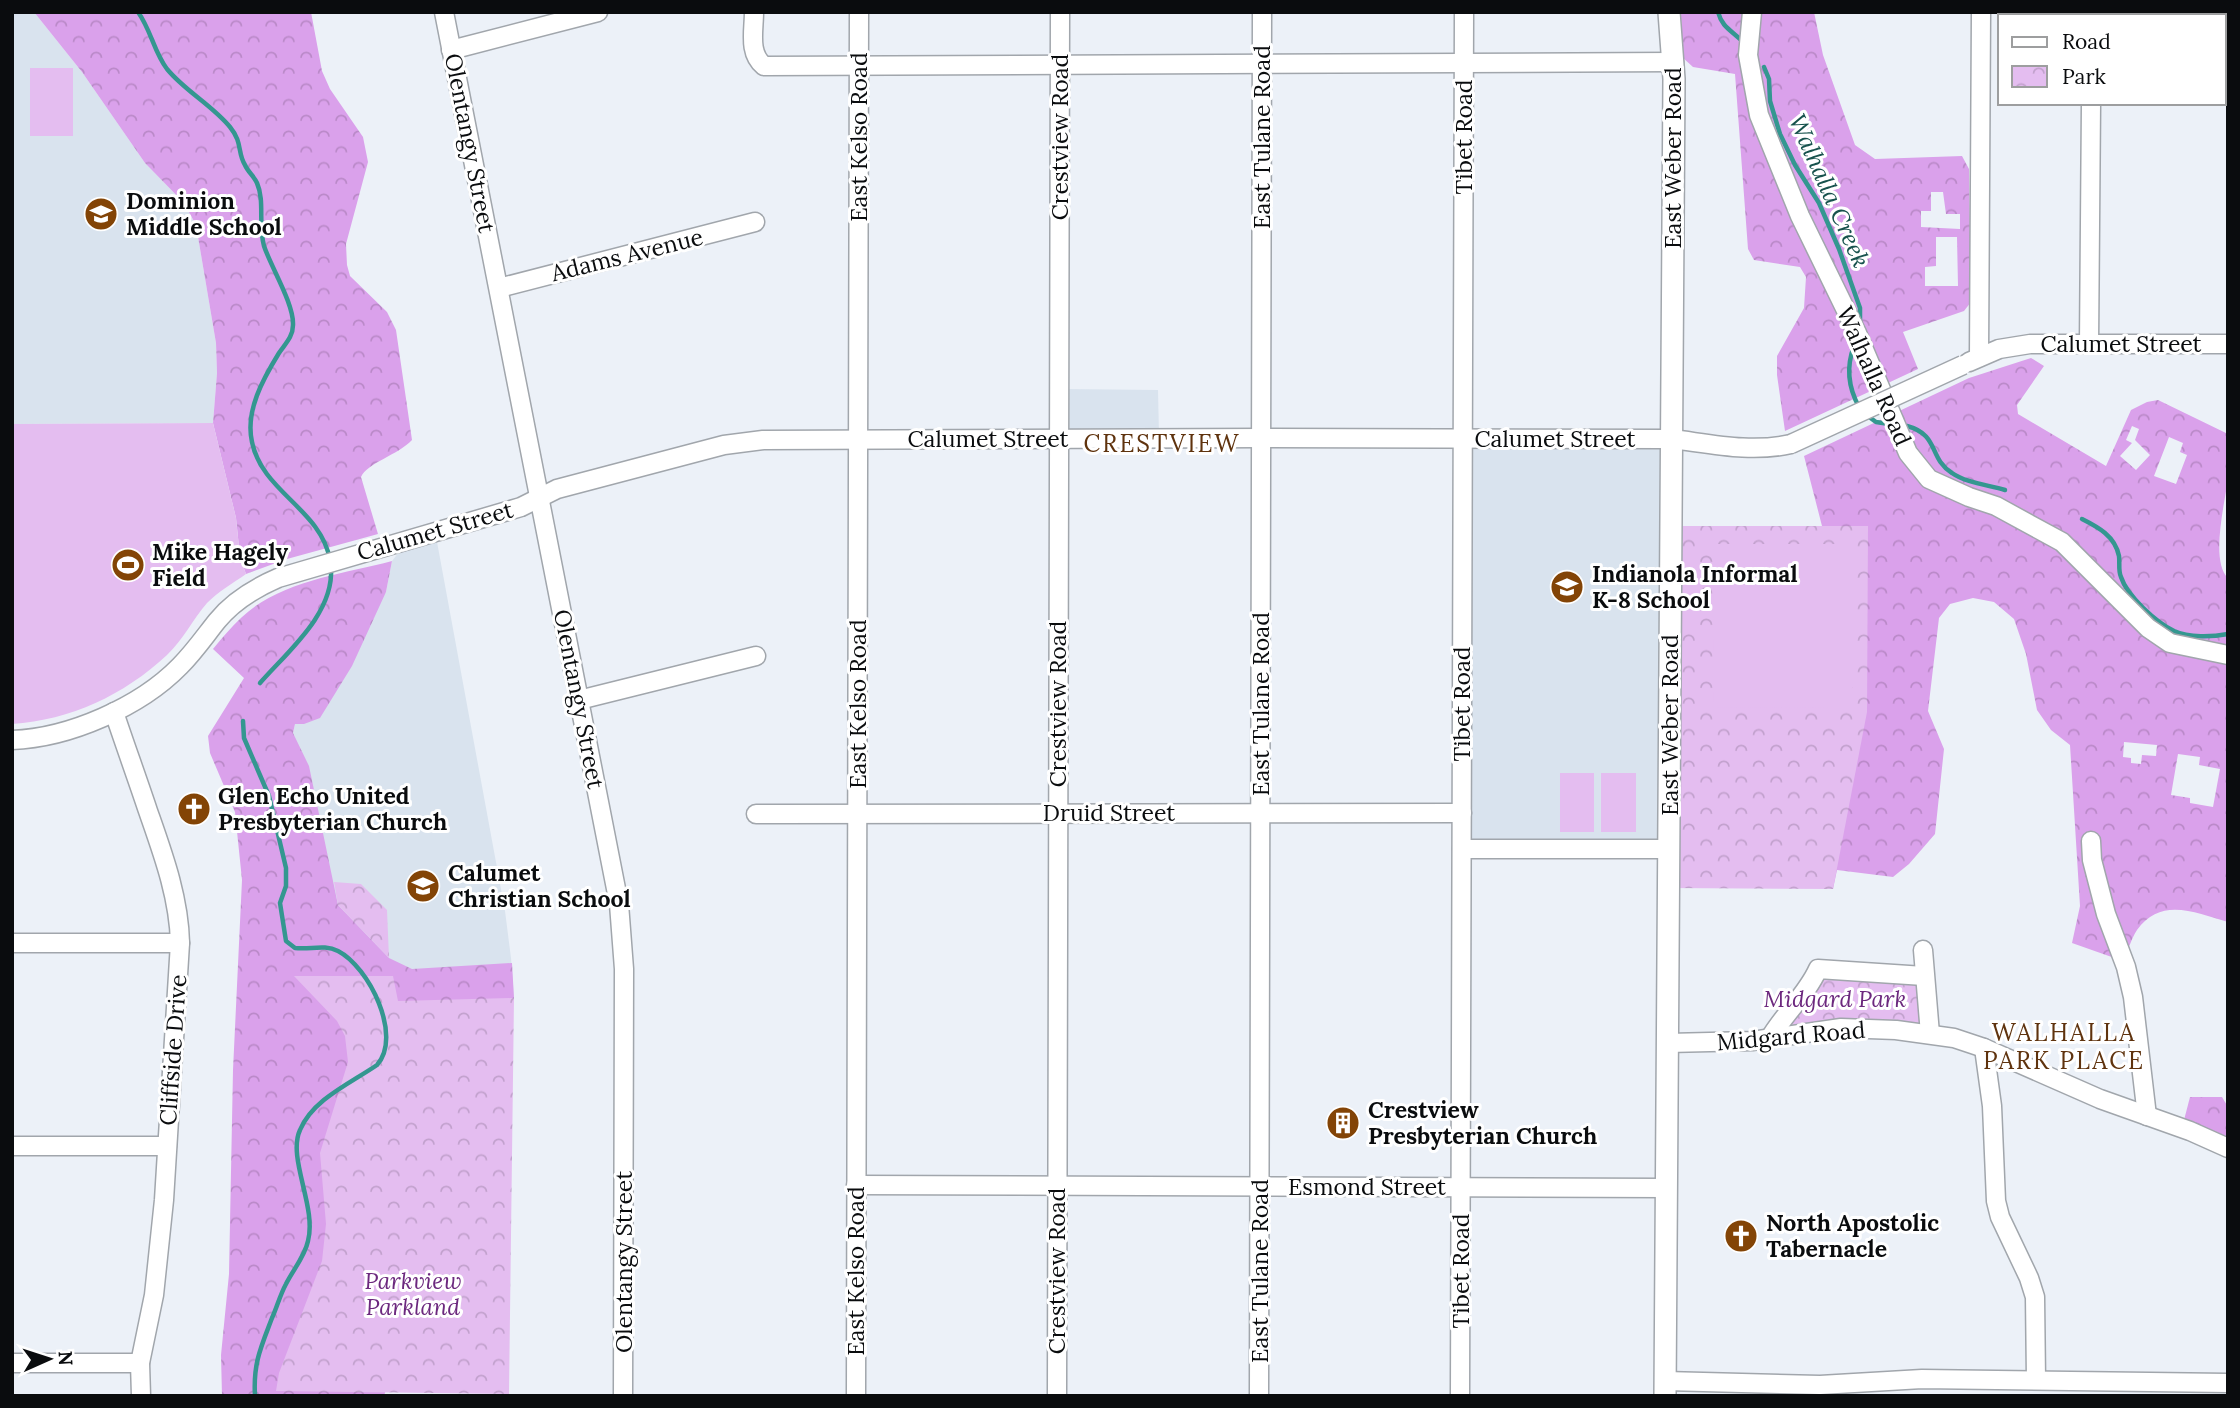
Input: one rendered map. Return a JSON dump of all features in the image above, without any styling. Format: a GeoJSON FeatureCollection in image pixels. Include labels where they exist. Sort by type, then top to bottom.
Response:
{"type":"FeatureCollection","features":[{"type":"Feature","properties":{"kind":"street","name":"Olentangy Street"},"geometry":{"type":"LineString","coordinates":[[444,12],[619,904],[622,937],[623,1396]]}},
{"type":"Feature","properties":{"kind":"street"},"geometry":{"type":"LineString","coordinates":[[451,50],[598,12]]}},
{"type":"Feature","properties":{"kind":"street"},"geometry":{"type":"LineString","coordinates":[[754,12],[754,52],[757,60],[764,66],[1674,62]]}},
{"type":"Feature","properties":{"kind":"street","name":"East Kelso Road"},"geometry":{"type":"LineString","coordinates":[[856,1396],[859,12]]}},
{"type":"Feature","properties":{"kind":"street","name":"Crestview Road"},"geometry":{"type":"LineString","coordinates":[[1057,1396],[1060,12]]}},
{"type":"Feature","properties":{"kind":"street","name":"East Tulane Road"},"geometry":{"type":"LineString","coordinates":[[1259,1396],[1262,12]]}},
{"type":"Feature","properties":{"kind":"street","name":"Tibet Road"},"geometry":{"type":"LineString","coordinates":[[1460,1396],[1464,12]]}},
{"type":"Feature","properties":{"kind":"street","name":"East Weber Road"},"geometry":{"type":"LineString","coordinates":[[1665,1389],[1674,62],[1669,12]]}},
{"type":"Feature","properties":{"kind":"street","name":"Walhalla Road"},"geometry":{"type":"LineString","coordinates":[[1752,12],[1748,55],[1759,115],[1800,216],[1857,334],[1908,453],[1930,479],[1996,506],[2062,542],[2120,602],[2169,643],[2228,655]]}},
{"type":"Feature","properties":{"kind":"street"},"geometry":{"type":"LineString","coordinates":[[1971,361],[1982,12]]}},
{"type":"Feature","properties":{"kind":"street"},"geometry":{"type":"LineString","coordinates":[[2089,344],[2091,105]]}},
{"type":"Feature","properties":{"kind":"street","name":"Adams Avenue"},"geometry":{"type":"LineString","coordinates":[[499,288],[755,222]]}},
{"type":"Feature","properties":{"kind":"street","name":"Calumet Street"},"geometry":{"type":"LineString","coordinates":[[12,740],[79,726],[114,712],[150,692],[191,655],[218,619],[244,596],[266,583],[526,505],[556,489],[723,444],[763,440],[858,439],[1672,439],[1748,448],[1791,444],[1971,361],[2020,344],[2228,344]]}},
{"type":"Feature","properties":{"kind":"street"},"geometry":{"type":"LineString","coordinates":[[579,700],[756,656]]}},
{"type":"Feature","properties":{"kind":"street","name":"Cliffside Drive"},"geometry":{"type":"LineString","coordinates":[[114,712],[175,892],[179,917],[180,943],[167,1146],[157,1270],[140,1363],[141,1396]]}},
{"type":"Feature","properties":{"kind":"street","name":"Druid Street"},"geometry":{"type":"LineString","coordinates":[[756,814],[1462,813]]}},
{"type":"Feature","properties":{"kind":"street"},"geometry":{"type":"LineString","coordinates":[[2091,841],[2092,860],[2103,904],[2126,967],[2133,998],[2147,1116]]}},
{"type":"Feature","properties":{"kind":"street"},"geometry":{"type":"LineString","coordinates":[[1462,849],[1669,849]]}},
{"type":"Feature","properties":{"kind":"street"},"geometry":{"type":"LineString","coordinates":[[12,943],[180,943]]}},
{"type":"Feature","properties":{"kind":"street"},"geometry":{"type":"LineString","coordinates":[[1923,950],[1930,1034]]}},
{"type":"Feature","properties":{"kind":"street"},"geometry":{"type":"LineString","coordinates":[[1770,1038],[1818,969],[1924,976]]}},
{"type":"Feature","properties":{"kind":"street","name":"Midgard Road"},"geometry":{"type":"LineString","coordinates":[[1668,1043],[1731,1043],[1841,1028],[1954,1038],[1984,1048],[2067,1086],[2190,1130],[2228,1148]]}},
{"type":"Feature","properties":{"kind":"street"},"geometry":{"type":"LineString","coordinates":[[1984,1048],[1992,1106],[1997,1201],[2004,1227],[2029,1278],[2035,1297],[2036,1380]]}},
{"type":"Feature","properties":{"kind":"street"},"geometry":{"type":"LineString","coordinates":[[12,1146],[167,1146]]}},
{"type":"Feature","properties":{"kind":"street","name":"Esmond Street"},"geometry":{"type":"LineString","coordinates":[[856,1185],[1667,1188]]}},
{"type":"Feature","properties":{"kind":"street"},"geometry":{"type":"LineString","coordinates":[[12,1363],[140,1363]]}},
{"type":"Feature","properties":{"kind":"street"},"geometry":{"type":"LineString","coordinates":[[1665,1389],[1922,1379],[2228,1383]]}},
{"type":"Feature","properties":{"kind":"shaded area","name":"Dominion Middle School"},"geometry":{"type":"Polygon","coordinates":[[[12,12],[34,12],[82,72],[145,163],[184,203],[196,225],[216,343],[217,373],[213,423],[12,424],[12,12]]]}},
{"type":"Feature","properties":{"kind":"shaded area"},"geometry":{"type":"Polygon","coordinates":[[[1062,389],[1158,390],[1159,435],[1062,435],[1062,389]]]}},
{"type":"Feature","properties":{"kind":"shaded area","name":"Indianola Informal K-8 School"},"geometry":{"type":"Polygon","coordinates":[[[1463,439],[1672,439],[1669,849],[1462,849],[1463,439]]]}},
{"type":"Feature","properties":{"kind":"shaded area"},"geometry":{"type":"Polygon","coordinates":[[[435,531],[505,911],[514,998],[294,976],[291,745],[297,712],[386,592],[392,561],[409,539],[435,531]]]}},
{"type":"Feature","properties":{"kind":"green space"},"geometry":{"type":"Polygon","coordinates":[[[34,12],[311,12],[322,71],[330,89],[363,137],[368,162],[346,244],[347,265],[350,276],[387,312],[396,330],[412,440],[370,467],[361,477],[378,534],[287,559],[246,574],[240,557],[236,518],[213,423],[217,373],[216,343],[196,225],[184,203],[145,163],[82,72],[34,12]]]}},
{"type":"Feature","properties":{"kind":"green space"},"geometry":{"type":"Polygon","coordinates":[[[1681,12],[1814,12],[1823,55],[1855,145],[1875,159],[1962,156],[1969,169],[1971,302],[1964,311],[1903,332],[1918,369],[1785,431],[1777,356],[1804,308],[1806,277],[1800,267],[1754,260],[1748,249],[1735,74],[1693,67],[1682,57],[1681,12]],[[1931,192],[1931,211],[1921,211],[1921,227],[1960,229],[1960,214],[1946,214],[1943,192],[1931,192]],[[1936,237],[1936,266],[1925,267],[1925,286],[1958,286],[1957,237],[1936,237]]]}},
{"type":"Feature","properties":{"kind":"green space"},"geometry":{"type":"Polygon","coordinates":[[[30,68],[73,68],[73,136],[30,136],[30,68]]]}},
{"type":"Feature","properties":{"kind":"green space"},"geometry":{"type":"Polygon","coordinates":[[[2031,358],[2044,366],[2017,405],[2018,414],[2106,466],[2131,410],[2147,402],[2158,400],[2228,434],[2228,479],[2219,545],[2223,570],[2228,578],[2228,922],[2180,910],[2157,913],[2137,930],[2123,961],[2072,943],[2080,906],[2070,745],[2051,730],[2037,710],[2026,654],[2014,619],[1994,602],[1973,598],[1950,604],[1939,618],[1928,711],[1944,749],[1935,834],[1909,864],[1893,877],[1837,870],[1833,889],[1822,526],[1804,456],[1969,378],[2031,358]],[[2132,426],[2126,440],[2132,443],[2120,456],[2136,470],[2150,455],[2135,440],[2139,429],[2132,426]],[[2169,437],[2154,476],[2176,484],[2187,455],[2180,452],[2183,443],[2169,437]],[[2124,742],[2123,757],[2131,758],[2131,763],[2141,764],[2142,755],[2156,756],[2157,745],[2124,742]],[[2178,754],[2171,795],[2190,798],[2190,803],[2213,807],[2220,769],[2199,765],[2200,757],[2178,754]]]}},
{"type":"Feature","properties":{"kind":"green space","name":"Mike Hagely Field"},"geometry":{"type":"Polygon","coordinates":[[[213,423],[236,518],[240,557],[246,574],[207,603],[173,649],[133,682],[76,711],[34,722],[12,724],[12,424],[213,423]]]}},
{"type":"Feature","properties":{"kind":"green space"},"geometry":{"type":"Polygon","coordinates":[[[1672,526],[1868,526],[1867,712],[1833,889],[1669,888],[1672,526]]]}},
{"type":"Feature","properties":{"kind":"green space"},"geometry":{"type":"Polygon","coordinates":[[[1714,544],[1855,544],[1855,685],[1832,708],[1713,707],[1714,544]]]}},
{"type":"Feature","properties":{"kind":"green space"},"geometry":{"type":"Polygon","coordinates":[[[392,561],[386,592],[352,666],[320,718],[304,724],[295,724],[293,733],[309,766],[338,905],[389,958],[412,969],[512,963],[514,998],[509,999],[384,1396],[222,1396],[221,1355],[229,1274],[233,1070],[242,880],[235,812],[210,753],[208,736],[244,678],[213,649],[242,617],[275,595],[313,580],[392,561]]]}},
{"type":"Feature","properties":{"kind":"green space"},"geometry":{"type":"Polygon","coordinates":[[[1560,773],[1594,773],[1594,832],[1560,832],[1560,773]]]}},
{"type":"Feature","properties":{"kind":"green space"},"geometry":{"type":"Polygon","coordinates":[[[1601,773],[1636,773],[1636,832],[1601,832],[1601,773]]]}},
{"type":"Feature","properties":{"kind":"green space"},"geometry":{"type":"Polygon","coordinates":[[[334,882],[361,884],[387,910],[389,958],[338,905],[334,882]]]}},
{"type":"Feature","properties":{"kind":"green space","name":"Parkview Parkland"},"geometry":{"type":"Polygon","coordinates":[[[294,976],[393,976],[398,1001],[514,998],[509,1394],[276,1391],[279,1373],[322,1261],[326,1224],[320,1153],[348,1062],[345,1036],[337,1021],[294,976]]]}},
{"type":"Feature","properties":{"kind":"green space","name":"Midgard Park"},"geometry":{"type":"Polygon","coordinates":[[[1924,976],[1930,1034],[1770,1038],[1814,978],[1924,976]]]}},
{"type":"Feature","properties":{"kind":"green space"},"geometry":{"type":"Polygon","coordinates":[[[2190,1097],[2222,1097],[2228,1107],[2228,1148],[2183,1124],[2190,1097]]]}},
{"type":"Feature","properties":{"kind":"waterway"},"geometry":{"type":"LineString","coordinates":[[138,12],[167,69],[223,119],[234,133],[246,167],[257,183],[261,197],[264,246],[286,296],[293,329],[262,384],[253,407],[250,430],[252,442],[267,474],[315,527],[330,560]]}},
{"type":"Feature","properties":{"kind":"waterway","name":"Walhalla Creek"},"geometry":{"type":"LineString","coordinates":[[1718,12],[1724,25],[1741,40]]}},
{"type":"Feature","properties":{"kind":"waterway","name":"Walhalla Creek"},"geometry":{"type":"LineString","coordinates":[[1764,67],[1780,134],[1795,165],[1819,203],[1839,249],[1860,308],[1860,326]]}},
{"type":"Feature","properties":{"kind":"waterway","name":"Walhalla Creek"},"geometry":{"type":"LineString","coordinates":[[1854,346],[1849,377],[1859,407]]}},
{"type":"Feature","properties":{"kind":"waterway","name":"Walhalla Creek"},"geometry":{"type":"LineString","coordinates":[[1865,414],[1876,422],[1889,424]]}},
{"type":"Feature","properties":{"kind":"waterway","name":"Walhalla Creek"},"geometry":{"type":"LineString","coordinates":[[1907,426],[1925,435],[1939,461],[1952,473],[2005,490]]}},
{"type":"Feature","properties":{"kind":"waterway","name":"Walhalla Creek"},"geometry":{"type":"LineString","coordinates":[[2082,519],[2100,529],[2114,543],[2124,584],[2143,608],[2159,621],[2174,631],[2187,635],[2228,634]]}},
{"type":"Feature","properties":{"kind":"waterway"},"geometry":{"type":"LineString","coordinates":[[260,683],[307,631],[317,616],[330,585],[331,568]]}},
{"type":"Feature","properties":{"kind":"waterway"},"geometry":{"type":"LineString","coordinates":[[243,721],[244,738],[269,796],[286,868],[286,886],[280,903],[286,941],[295,948],[333,949],[350,959],[371,986],[379,1003],[386,1037],[384,1052],[377,1065],[323,1101],[306,1119],[300,1130],[297,1154],[309,1213],[308,1241],[302,1258],[282,1292],[261,1347],[255,1374],[255,1396]]}},
{"type":"Feature","properties":{"kind":"place","name":"Dominion Middle School"},"geometry":{"type":"Point","coordinates":[101,214]}},
{"type":"Feature","properties":{"kind":"place","name":"Mike Hagely Field"},"geometry":{"type":"Point","coordinates":[128,565]}},
{"type":"Feature","properties":{"kind":"place","name":"Indianola Informal K-8 School"},"geometry":{"type":"Point","coordinates":[1567,587]}},
{"type":"Feature","properties":{"kind":"place","name":"Glen Echo United Presbyterian Church"},"geometry":{"type":"Point","coordinates":[194,809]}},
{"type":"Feature","properties":{"kind":"place","name":"Calumet Christian School"},"geometry":{"type":"Point","coordinates":[423,886]}},
{"type":"Feature","properties":{"kind":"place","name":"Crestview Presbyterian Church"},"geometry":{"type":"Point","coordinates":[1343,1123]}},
{"type":"Feature","properties":{"kind":"place","name":"North Apostolic Tabernacle"},"geometry":{"type":"Point","coordinates":[1741,1236]}},
{"type":"Feature","properties":{"kind":"district","name":"CRESTVIEW"},"geometry":{"type":"Point","coordinates":[1162,444]}},
{"type":"Feature","properties":{"kind":"district","name":"WALHALLA PARK PLACE"},"geometry":{"type":"Point","coordinates":[2064,1047]}}]}
